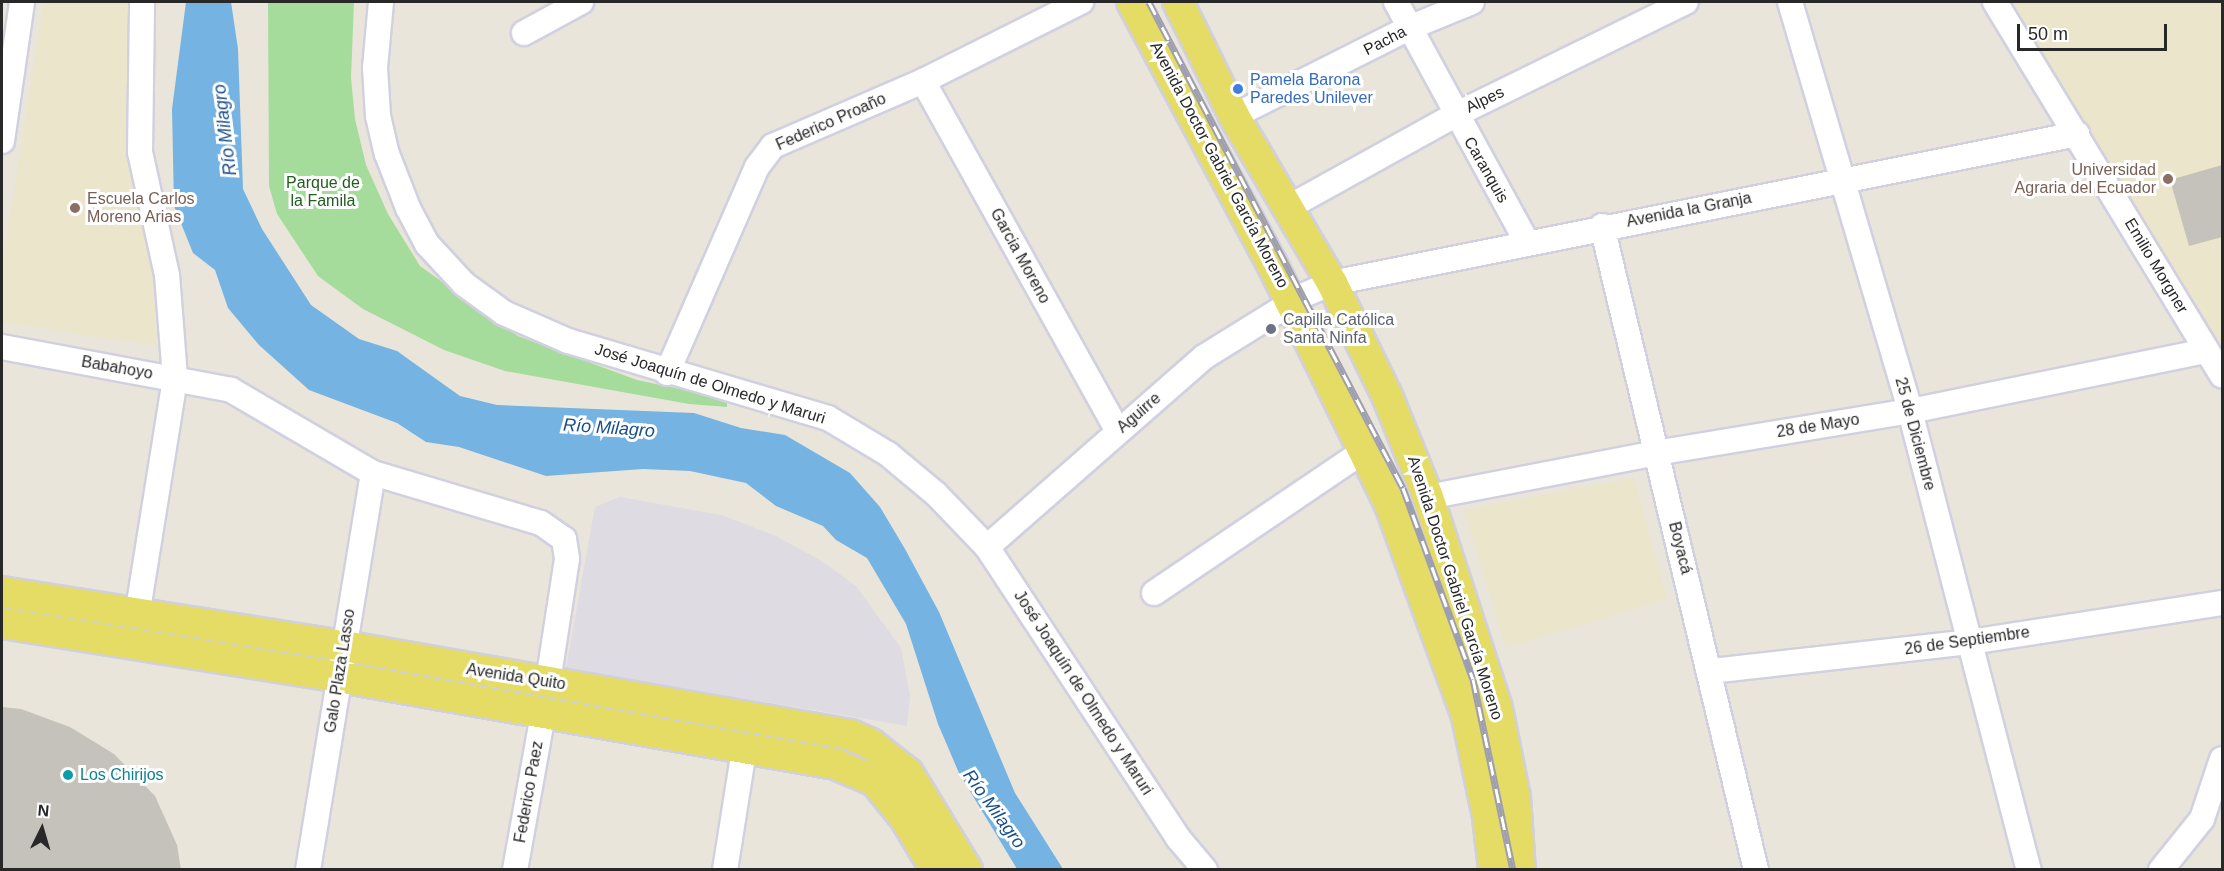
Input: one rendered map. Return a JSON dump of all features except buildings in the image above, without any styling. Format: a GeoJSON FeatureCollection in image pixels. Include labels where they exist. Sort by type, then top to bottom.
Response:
{"type":"FeatureCollection","features":[{"type":"Feature","properties":{"kind":"main road","name":"Avenida Doctor Gabriel García Moreno"},"geometry":{"type":"LineString","coordinates":[[1132,2],[1298,299],[1390,505],[1467,717],[1488,817],[1494,870]]}},
{"type":"Feature","properties":{"kind":"main road","name":"Avenida Doctor Gabriel García Moreno"},"geometry":{"type":"LineString","coordinates":[[1178,2],[1234,116],[1332,284],[1388,398],[1428,497],[1497,708],[1515,797],[1520,870]]}},
{"type":"Feature","properties":{"kind":"main road","name":"Avenida Quito"},"geometry":{"type":"LineString","coordinates":[[2,592],[137,616],[344,646],[830,730],[871,744],[908,773],[967,870]]}},
{"type":"Feature","properties":{"kind":"main road","name":"Avenida Quito"},"geometry":{"type":"LineString","coordinates":[[2,623],[339,677],[543,715],[835,764],[875,781],[905,818],[936,870]]}},
{"type":"Feature","properties":{"kind":"street"},"geometry":{"type":"LineString","coordinates":[[2,141],[22,2]]}},
{"type":"Feature","properties":{"kind":"street"},"geometry":{"type":"LineString","coordinates":[[137,616],[175,378],[167,274],[140,152],[142,2]]}},
{"type":"Feature","properties":{"kind":"street","name":"José Joaquín de Olmedo y Maruri"},"geometry":{"type":"LineString","coordinates":[[381,2],[375,68],[378,116],[404,197],[427,244],[464,284],[504,313],[568,341],[667,374],[828,418],[888,454],[936,494],[987,547],[1178,838],[1205,870]]}},
{"type":"Feature","properties":{"kind":"street"},"geometry":{"type":"LineString","coordinates":[[524,33],[581,2]]}},
{"type":"Feature","properties":{"kind":"street","name":"Federico Proaño"},"geometry":{"type":"LineString","coordinates":[[667,374],[757,167],[772,146],[923,81],[1082,2]]}},
{"type":"Feature","properties":{"kind":"street","name":"Caranquis"},"geometry":{"type":"LineString","coordinates":[[1396,2],[1455,115],[1527,242]]}},
{"type":"Feature","properties":{"kind":"street","name":"Pacha"},"geometry":{"type":"LineString","coordinates":[[1234,116],[1409,28],[1472,2]]}},
{"type":"Feature","properties":{"kind":"street","name":"Alpes"},"geometry":{"type":"LineString","coordinates":[[1289,207],[1455,115],[1686,2]]}},
{"type":"Feature","properties":{"kind":"street","name":"25 de Diciembre"},"geometry":{"type":"LineString","coordinates":[[1790,2],[1910,411],[2029,870]]}},
{"type":"Feature","properties":{"kind":"street","name":"Emilio Morgner"},"geometry":{"type":"LineString","coordinates":[[1995,2],[2223,376]]}},
{"type":"Feature","properties":{"kind":"street","name":"Garcia Moreno"},"geometry":{"type":"LineString","coordinates":[[923,81],[1118,431]]}},
{"type":"Feature","properties":{"kind":"street","name":"Avenida la Granja"},"geometry":{"type":"LineString","coordinates":[[1298,299],[1332,284],[1602,226],[2077,134]]}},
{"type":"Feature","properties":{"kind":"street","name":"Boyacá"},"geometry":{"type":"LineString","coordinates":[[1602,226],[1711,671],[1756,870]]}},
{"type":"Feature","properties":{"kind":"street","name":"Aguirre"},"geometry":{"type":"LineString","coordinates":[[987,547],[1204,357],[1298,299]]}},
{"type":"Feature","properties":{"kind":"street","name":"Babahoyo"},"geometry":{"type":"LineString","coordinates":[[2,347],[231,390],[261,404],[349,462],[373,473],[541,523],[564,539],[567,558],[548,682]]}},
{"type":"Feature","properties":{"kind":"street","name":"28 de Mayo"},"geometry":{"type":"LineString","coordinates":[[1428,497],[1656,453],[1910,411],[2206,351]]}},
{"type":"Feature","properties":{"kind":"street"},"geometry":{"type":"LineString","coordinates":[[1155,594],[1364,451]]}},
{"type":"Feature","properties":{"kind":"street","name":"Galo Plaza Lasso"},"geometry":{"type":"LineString","coordinates":[[308,870],[373,473]]}},
{"type":"Feature","properties":{"kind":"street","name":"26 de Septiembre"},"geometry":{"type":"LineString","coordinates":[[1711,671],[1970,642],[2223,603]]}},
{"type":"Feature","properties":{"kind":"street","name":"Federico Paez"},"geometry":{"type":"LineString","coordinates":[[515,870],[543,715]]}},
{"type":"Feature","properties":{"kind":"street"},"geometry":{"type":"LineString","coordinates":[[725,870],[744,750]]}},
{"type":"Feature","properties":{"kind":"street"},"geometry":{"type":"LineString","coordinates":[[2161,870],[2202,819],[2223,759]]}},
{"type":"Feature","properties":{"kind":"shaded area","name":"Escuela Carlos Moreno Arias"},"geometry":{"type":"Polygon","coordinates":[[[44,2],[131,2],[128,147],[152,269],[157,346],[2,322],[2,268],[44,2]]]}},
{"type":"Feature","properties":{"kind":"shaded area","name":"Universidad Agraria del Ecuador"},"geometry":{"type":"Polygon","coordinates":[[[2005,2],[2222,2],[2222,357],[2005,2]]]}},
{"type":"Feature","properties":{"kind":"shaded area"},"geometry":{"type":"Polygon","coordinates":[[[1634,478],[1667,599],[1506,648],[1464,510],[1634,478]]]}},
{"type":"Feature","properties":{"kind":"shaded area"},"geometry":{"type":"Polygon","coordinates":[[[620,497],[721,515],[776,536],[820,560],[856,586],[901,648],[910,696],[907,726],[566,668],[595,507],[620,497]]]}},
{"type":"Feature","properties":{"kind":"green space","name":"Parque de la Famila"},"geometry":{"type":"Polygon","coordinates":[[[268,2],[354,2],[351,78],[355,119],[366,165],[388,214],[420,266],[518,336],[637,380],[727,399],[727,407],[689,404],[505,371],[444,350],[363,309],[318,276],[277,214],[269,186],[268,2]]]}},
{"type":"Feature","properties":{"kind":"water","name":"Río Milagro"},"geometry":{"type":"Polygon","coordinates":[[[186,2],[231,2],[238,49],[243,189],[262,229],[311,305],[359,339],[397,351],[460,396],[497,405],[694,413],[741,428],[785,435],[850,473],[880,507],[939,612],[1015,793],[1063,869],[1017,869],[959,773],[938,724],[906,624],[867,558],[836,540],[823,526],[776,506],[746,483],[690,471],[643,469],[546,476],[459,447],[426,442],[397,423],[309,390],[259,345],[228,308],[215,270],[193,253],[174,206],[172,109],[186,2]]]}},
{"type":"Feature","properties":{"kind":"railway"},"geometry":{"type":"LineString","coordinates":[[1149,2],[1403,488],[1473,679],[1513,870]]}},
{"type":"Feature","properties":{"kind":"place","name":"Pamela Barona Paredes Unilever"},"geometry":{"type":"Point","coordinates":[1238,89]}},
{"type":"Feature","properties":{"kind":"place","name":"Universidad Agraria del Ecuador"},"geometry":{"type":"Point","coordinates":[2168,179]}},
{"type":"Feature","properties":{"kind":"place","name":"Escuela Carlos Moreno Arias"},"geometry":{"type":"Point","coordinates":[75,208]}},
{"type":"Feature","properties":{"kind":"place","name":"Capilla Católica Santa Ninfa"},"geometry":{"type":"Point","coordinates":[1271,329]}},
{"type":"Feature","properties":{"kind":"place","name":"Los Chirijos"},"geometry":{"type":"Point","coordinates":[68,775]}}]}
